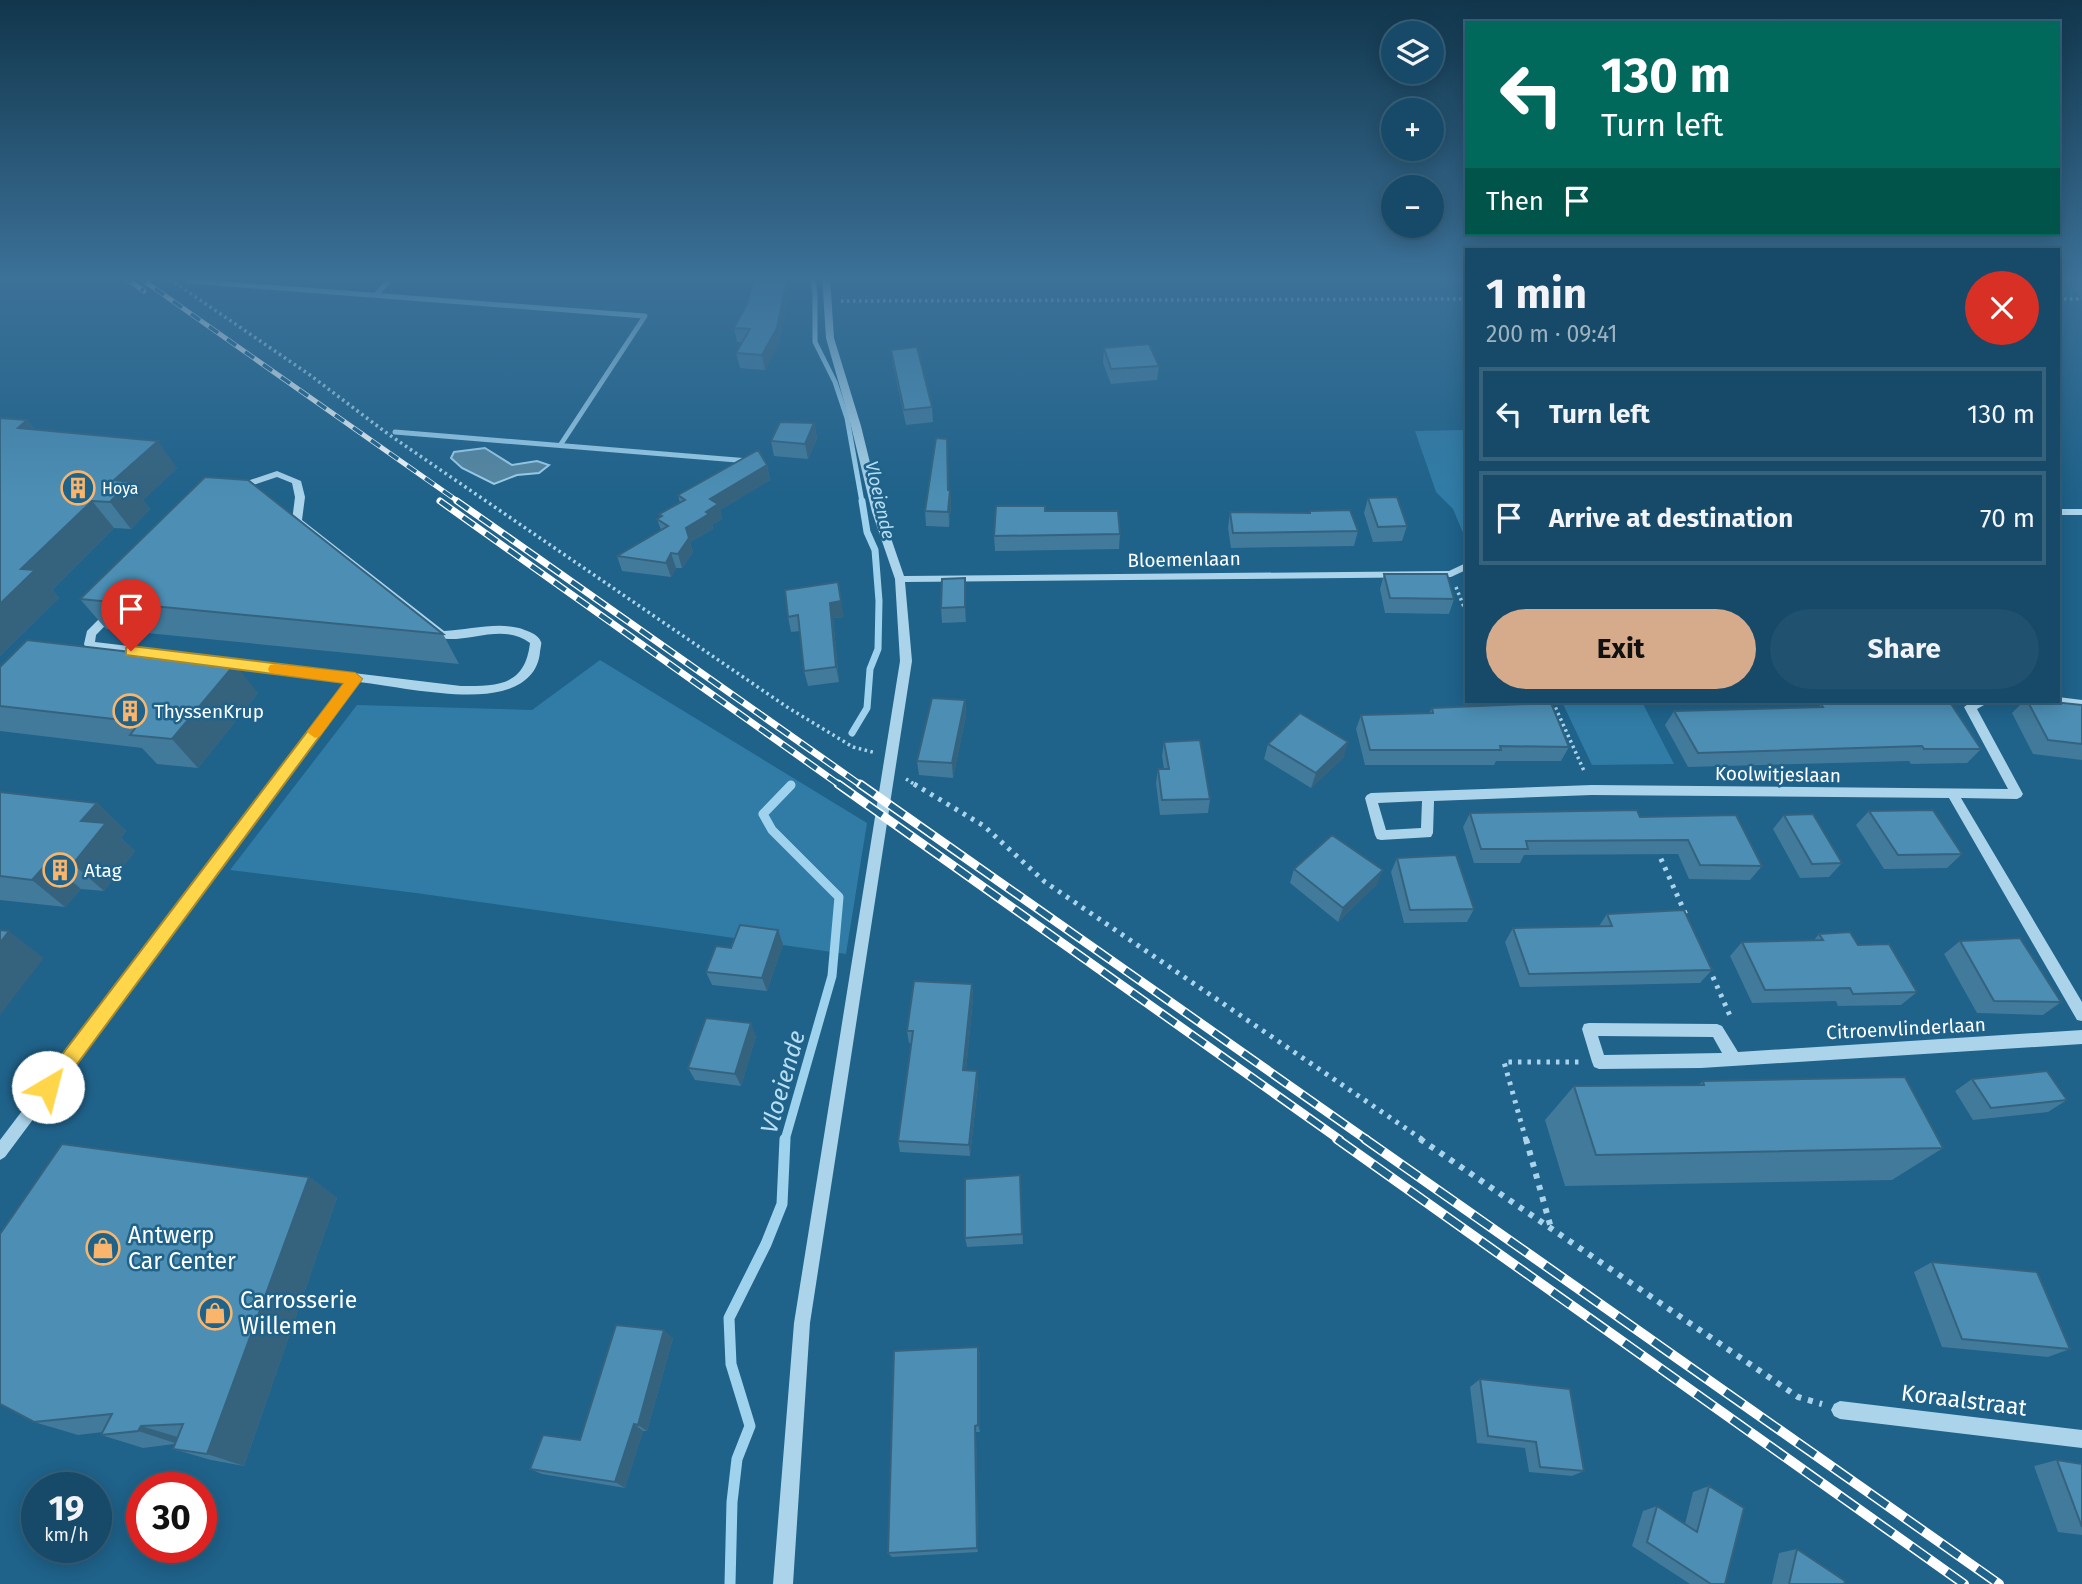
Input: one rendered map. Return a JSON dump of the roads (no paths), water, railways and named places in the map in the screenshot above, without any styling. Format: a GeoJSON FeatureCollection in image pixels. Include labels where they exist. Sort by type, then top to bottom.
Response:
{"type":"FeatureCollection","features":[{"type":"Feature","properties":{"kind":"street"},"geometry":{"type":"LineString","coordinates":[[783,1584],[802,1323],[906,660],[900,579],[877,512],[856,425],[834,350]]}},
{"type":"Feature","properties":{"kind":"street"},"geometry":{"type":"LineString","coordinates":[[277,474],[296,481],[299,489],[297,521],[442,635],[510,630],[530,635],[536,642],[533,667],[520,681],[501,689],[461,690],[355,679],[104,648],[89,643],[91,634],[228,495],[241,486],[277,474]]}},
{"type":"Feature","properties":{"kind":"street"},"geometry":{"type":"LineString","coordinates":[[2060,512],[2082,512]]}},
{"type":"Feature","properties":{"kind":"street","name":"Bloemenlaan"},"geometry":{"type":"LineString","coordinates":[[900,579],[1451,574],[1465,567]]}},
{"type":"Feature","properties":{"kind":"street"},"geometry":{"type":"LineString","coordinates":[[0,1152],[355,679]]}},
{"type":"Feature","properties":{"kind":"street"},"geometry":{"type":"LineString","coordinates":[[2060,701],[2082,704]]}},
{"type":"Feature","properties":{"kind":"street","name":"Koolwitjeslaan"},"geometry":{"type":"LineString","coordinates":[[1428,796],[1427,833],[1381,835],[1371,798],[1592,790],[2017,794],[1970,707],[1978,703]]}},
{"type":"Feature","properties":{"kind":"street"},"geometry":{"type":"LineString","coordinates":[[1953,795],[2082,1015]]}},
{"type":"Feature","properties":{"kind":"street"},"geometry":{"type":"LineString","coordinates":[[1588,1029],[1717,1031],[1740,1056],[1701,1061],[1599,1062],[1588,1029]]}},
{"type":"Feature","properties":{"kind":"street","name":"Citroenvlinderlaan"},"geometry":{"type":"LineString","coordinates":[[1740,1056],[2082,1037]]}},
{"type":"Feature","properties":{"kind":"street","name":"Koraalstraat"},"geometry":{"type":"LineString","coordinates":[[1840,1410],[2082,1439]]}},
{"type":"Feature","properties":{"kind":"waterway"},"geometry":{"type":"LineString","coordinates":[[561,444],[623,350]]}},
{"type":"Feature","properties":{"kind":"waterway","name":"Vloeiende"},"geometry":{"type":"LineString","coordinates":[[819,350],[835,382],[847,418],[862,502]]}},
{"type":"Feature","properties":{"kind":"waterway"},"geometry":{"type":"LineString","coordinates":[[395,432],[749,461]]}},
{"type":"Feature","properties":{"kind":"waterway","name":"Vloeiende"},"geometry":{"type":"LineString","coordinates":[[852,733],[867,708],[870,669],[878,649],[879,601],[875,550],[867,532],[862,501]]}},
{"type":"Feature","properties":{"kind":"waterway","name":"Vloeiende"},"geometry":{"type":"LineString","coordinates":[[785,1140],[832,976],[839,897],[772,830],[763,814],[791,785]]}},
{"type":"Feature","properties":{"kind":"waterway","name":"Vloeiende"},"geometry":{"type":"LineString","coordinates":[[730,1584],[732,1502],[737,1459],[750,1426],[731,1364],[729,1318],[766,1244],[782,1204],[785,1139]]}},
{"type":"Feature","properties":{"kind":"railway"},"geometry":{"type":"LineString","coordinates":[[242,350],[459,502]]}},
{"type":"Feature","properties":{"kind":"railway"},"geometry":{"type":"LineString","coordinates":[[440,501],[841,786]]}},
{"type":"Feature","properties":{"kind":"railway"},"geometry":{"type":"LineString","coordinates":[[457,501],[862,786]]}},
{"type":"Feature","properties":{"kind":"railway"},"geometry":{"type":"LineString","coordinates":[[838,784],[1340,1140]]}},
{"type":"Feature","properties":{"kind":"railway"},"geometry":{"type":"LineString","coordinates":[[860,784],[1367,1140]]}},
{"type":"Feature","properties":{"kind":"railway"},"geometry":{"type":"LineString","coordinates":[[1337,1139],[1964,1584]]}},
{"type":"Feature","properties":{"kind":"railway"},"geometry":{"type":"LineString","coordinates":[[1365,1139],[1999,1584]]}},
{"type":"Feature","properties":{"kind":"place","name":"Hoya"},"geometry":{"type":"Point","coordinates":[78,488]}},
{"type":"Feature","properties":{"kind":"place","name":"ThyssenKrup"},"geometry":{"type":"Point","coordinates":[130,711]}},
{"type":"Feature","properties":{"kind":"place","name":"Atag"},"geometry":{"type":"Point","coordinates":[60,870]}},
{"type":"Feature","properties":{"kind":"place","name":"Antwerp Car Center"},"geometry":{"type":"Point","coordinates":[103,1248]}},
{"type":"Feature","properties":{"kind":"place","name":"Carrosserie Willemen"},"geometry":{"type":"Point","coordinates":[215,1313]}}]}
